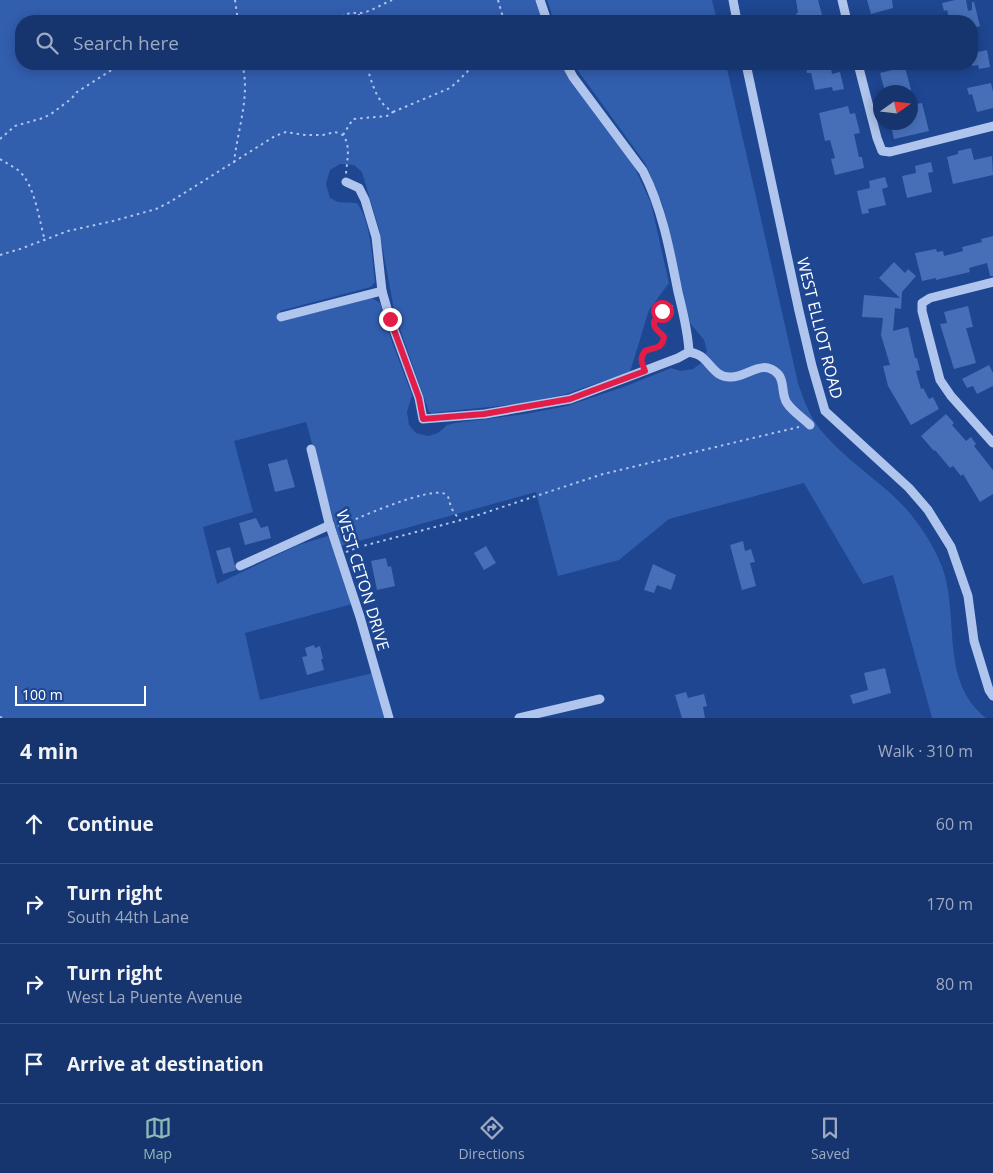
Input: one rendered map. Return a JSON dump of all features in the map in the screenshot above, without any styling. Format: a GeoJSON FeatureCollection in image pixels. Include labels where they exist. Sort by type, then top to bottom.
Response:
{"type":"FeatureCollection","features":[{"type":"Feature","properties":{"kind":"street"},"geometry":{"type":"LineString","coordinates":[[540,0],[545,15]]}},
{"type":"Feature","properties":{"kind":"street"},"geometry":{"type":"LineString","coordinates":[[733,0],[736,15]]}},
{"type":"Feature","properties":{"kind":"street"},"geometry":{"type":"LineString","coordinates":[[842,0],[846,15]]}},
{"type":"Feature","properties":{"kind":"street"},"geometry":{"type":"LineString","coordinates":[[570,70],[643,171],[650,184],[660,214],[676,278],[688,336],[689,352]]}},
{"type":"Feature","properties":{"kind":"street","name":"WEST ELLIOT ROAD"},"geometry":{"type":"LineString","coordinates":[[747,70],[799,310],[825,411],[909,488],[928,510],[951,547],[968,596],[974,641],[989,690],[993,696]]}},
{"type":"Feature","properties":{"kind":"street"},"geometry":{"type":"LineString","coordinates":[[860,70],[882,151],[890,152],[993,126]]}},
{"type":"Feature","properties":{"kind":"street"},"geometry":{"type":"LineString","coordinates":[[346,182],[359,188],[365,200],[376,237],[382,291],[390,319],[419,398],[423,419],[484,414],[570,399],[633,376],[689,352],[703,358],[720,376],[729,378],[761,367],[773,370],[780,376],[786,403],[810,425]]}},
{"type":"Feature","properties":{"kind":"street"},"geometry":{"type":"LineString","coordinates":[[993,282],[930,298],[922,303],[922,311],[940,380],[950,396],[993,443]]}},
{"type":"Feature","properties":{"kind":"street"},"geometry":{"type":"LineString","coordinates":[[281,317],[382,291]]}},
{"type":"Feature","properties":{"kind":"street","name":"WEST CETON DRIVE"},"geometry":{"type":"LineString","coordinates":[[311,449],[330,527],[360,617],[389,718]]}},
{"type":"Feature","properties":{"kind":"street"},"geometry":{"type":"LineString","coordinates":[[240,566],[330,527]]}},
{"type":"Feature","properties":{"kind":"street"},"geometry":{"type":"LineString","coordinates":[[519,718],[600,699]]}},
{"type":"Feature","properties":{"kind":"path"},"geometry":{"type":"LineString","coordinates":[[235,0],[237,15]]}},
{"type":"Feature","properties":{"kind":"path"},"geometry":{"type":"LineString","coordinates":[[345,15],[368,12],[392,0]]}},
{"type":"Feature","properties":{"kind":"path"},"geometry":{"type":"LineString","coordinates":[[498,0],[502,15]]}},
{"type":"Feature","properties":{"kind":"path"},"geometry":{"type":"LineString","coordinates":[[0,139],[15,126],[50,114],[71,99],[77,92],[110,70]]}},
{"type":"Feature","properties":{"kind":"path"},"geometry":{"type":"LineString","coordinates":[[234,163],[246,88],[244,70]]}},
{"type":"Feature","properties":{"kind":"path"},"geometry":{"type":"LineString","coordinates":[[368,70],[378,99],[387,109],[393,112]]}},
{"type":"Feature","properties":{"kind":"path"},"geometry":{"type":"LineString","coordinates":[[343,135],[353,119],[387,116],[450,88],[469,70]]}},
{"type":"Feature","properties":{"kind":"path"},"geometry":{"type":"LineString","coordinates":[[0,255],[68,231],[156,209],[234,163],[275,136],[286,132],[323,136],[334,132],[343,135],[348,149],[346,182]]}},
{"type":"Feature","properties":{"kind":"path"},"geometry":{"type":"LineString","coordinates":[[0,159],[18,170],[26,178],[45,240]]}},
{"type":"Feature","properties":{"kind":"path"},"geometry":{"type":"LineString","coordinates":[[645,371],[641,355],[645,351],[657,349],[663,344],[664,340],[661,333],[655,328],[654,321],[660,318],[664,308],[681,304]]}},
{"type":"Feature","properties":{"kind":"path"},"geometry":{"type":"LineString","coordinates":[[339,554],[460,520],[603,474],[810,425]]}},
{"type":"Feature","properties":{"kind":"path"},"geometry":{"type":"LineString","coordinates":[[330,527],[397,503],[437,492],[448,496],[451,508],[460,520]]}},
{"type":"Feature","properties":{"kind":"shaded area"},"geometry":{"type":"Polygon","coordinates":[[[0,0],[535,0],[540,15],[15,15],[15,70],[566,70],[634,166],[651,203],[669,283],[649,310],[630,372],[563,395],[517,404],[429,412],[395,315],[379,229],[362,172],[354,165],[340,164],[330,170],[326,184],[330,198],[338,202],[357,203],[362,211],[368,230],[375,282],[371,287],[280,311],[282,321],[372,298],[380,303],[412,395],[407,412],[409,425],[416,433],[428,436],[438,433],[447,425],[455,423],[525,414],[567,406],[671,368],[681,371],[693,369],[701,363],[707,351],[704,340],[690,323],[663,206],[645,163],[578,70],[727,70],[798,383],[804,400],[815,423],[827,437],[897,499],[925,533],[940,562],[946,581],[956,665],[961,684],[971,702],[986,718],[932,718],[893,575],[863,584],[804,483],[669,519],[619,560],[558,576],[536,492],[341,546],[306,422],[234,441],[253,512],[203,527],[217,584],[298,545],[328,536],[352,604],[245,633],[260,700],[373,673],[385,718],[0,718],[0,0]]]}},
{"type":"Feature","properties":{"kind":"shaded area"},"geometry":{"type":"Polygon","coordinates":[[[547,0],[712,0],[716,15],[552,15],[547,0]]]}},
{"type":"Feature","properties":{"kind":"building"},"geometry":{"type":"Polygon","coordinates":[[[796,0],[818,0],[822,15],[796,15],[796,13],[798,13],[796,0]]]}},
{"type":"Feature","properties":{"kind":"building"},"geometry":{"type":"Polygon","coordinates":[[[867,0],[892,0],[893,8],[871,14],[867,0]]]}},
{"type":"Feature","properties":{"kind":"building"},"geometry":{"type":"Polygon","coordinates":[[[966,0],[968,11],[972,10],[972,2],[974,2],[977,15],[948,15],[947,10],[944,11],[942,3],[966,0]]]}},
{"type":"Feature","properties":{"kind":"building"},"geometry":{"type":"Polygon","coordinates":[[[987,50],[990,67],[979,69],[978,52],[987,50]]]}},
{"type":"Feature","properties":{"kind":"building"},"geometry":{"type":"Polygon","coordinates":[[[807,70],[831,70],[832,74],[840,72],[844,89],[833,91],[832,87],[815,90],[811,73],[807,73],[807,70]]]}},
{"type":"Feature","properties":{"kind":"building"},"geometry":{"type":"Polygon","coordinates":[[[892,70],[906,70],[910,85],[883,85],[880,73],[892,70]]]}},
{"type":"Feature","properties":{"kind":"building"},"geometry":{"type":"Polygon","coordinates":[[[991,83],[993,108],[977,112],[972,94],[969,95],[967,88],[991,83]]]}},
{"type":"Feature","properties":{"kind":"building"},"geometry":{"type":"Polygon","coordinates":[[[922,103],[929,131],[894,139],[892,130],[918,130],[918,104],[922,103]]]}},
{"type":"Feature","properties":{"kind":"building"},"geometry":{"type":"Polygon","coordinates":[[[848,106],[850,114],[855,113],[860,133],[854,134],[859,157],[862,157],[864,168],[835,175],[831,159],[835,158],[830,140],[825,141],[819,113],[848,106]]]}},
{"type":"Feature","properties":{"kind":"building"},"geometry":{"type":"Polygon","coordinates":[[[971,148],[974,160],[992,156],[993,175],[953,184],[947,157],[958,154],[958,151],[971,148]]]}},
{"type":"Feature","properties":{"kind":"building"},"geometry":{"type":"Polygon","coordinates":[[[931,162],[933,172],[928,173],[932,192],[907,198],[902,176],[916,173],[915,166],[931,162]]]}},
{"type":"Feature","properties":{"kind":"building"},"geometry":{"type":"Polygon","coordinates":[[[885,177],[888,187],[882,189],[886,205],[868,209],[869,213],[862,214],[857,191],[870,188],[869,181],[885,177]]]}},
{"type":"Feature","properties":{"kind":"building"},"geometry":{"type":"Polygon","coordinates":[[[993,236],[993,276],[990,276],[987,263],[969,268],[970,272],[936,280],[936,278],[922,281],[915,253],[936,249],[937,252],[943,251],[944,256],[963,251],[962,247],[982,242],[981,239],[993,236]]]}},
{"type":"Feature","properties":{"kind":"building"},"geometry":{"type":"Polygon","coordinates":[[[894,262],[905,273],[908,269],[916,276],[902,292],[901,309],[895,308],[893,331],[908,327],[915,358],[917,358],[920,370],[916,371],[921,389],[923,388],[929,399],[933,397],[939,409],[911,425],[888,386],[883,366],[890,365],[881,335],[883,318],[862,317],[864,295],[900,298],[879,278],[894,262]]]}},
{"type":"Feature","properties":{"kind":"building"},"geometry":{"type":"Polygon","coordinates":[[[968,306],[973,327],[966,328],[976,363],[954,369],[940,324],[947,323],[944,312],[968,306]]]}},
{"type":"Feature","properties":{"kind":"building"},"geometry":{"type":"Polygon","coordinates":[[[989,365],[993,373],[993,386],[977,394],[973,386],[967,388],[962,379],[989,365]]]}},
{"type":"Feature","properties":{"kind":"building"},"geometry":{"type":"Polygon","coordinates":[[[946,414],[954,423],[952,425],[966,441],[971,437],[976,444],[974,446],[993,470],[993,494],[980,502],[963,474],[961,476],[953,466],[950,468],[921,436],[946,414]]]}},
{"type":"Feature","properties":{"kind":"building"},"geometry":{"type":"Polygon","coordinates":[[[287,459],[295,487],[275,492],[268,464],[287,459]]]}},
{"type":"Feature","properties":{"kind":"building"},"geometry":{"type":"Polygon","coordinates":[[[256,518],[261,528],[268,526],[271,538],[245,545],[239,523],[256,518]]]}},
{"type":"Feature","properties":{"kind":"building"},"geometry":{"type":"Polygon","coordinates":[[[743,541],[745,551],[751,549],[755,562],[750,563],[756,586],[742,590],[730,545],[743,541]]]}},
{"type":"Feature","properties":{"kind":"building"},"geometry":{"type":"Polygon","coordinates":[[[486,546],[496,563],[484,570],[474,553],[486,546]]]}},
{"type":"Feature","properties":{"kind":"building"},"geometry":{"type":"Polygon","coordinates":[[[230,547],[236,570],[223,574],[216,551],[230,547]]]}},
{"type":"Feature","properties":{"kind":"building"},"geometry":{"type":"Polygon","coordinates":[[[386,558],[388,567],[391,566],[395,586],[377,590],[371,561],[386,558]]]}},
{"type":"Feature","properties":{"kind":"building"},"geometry":{"type":"Polygon","coordinates":[[[653,564],[676,575],[671,590],[657,585],[654,593],[644,590],[653,564]]]}},
{"type":"Feature","properties":{"kind":"building"},"geometry":{"type":"Polygon","coordinates":[[[314,645],[315,648],[320,646],[324,670],[307,675],[302,657],[307,656],[305,648],[314,645]]]}},
{"type":"Feature","properties":{"kind":"building"},"geometry":{"type":"Polygon","coordinates":[[[885,668],[891,693],[853,704],[850,695],[868,690],[864,673],[885,668]]]}},
{"type":"Feature","properties":{"kind":"building"},"geometry":{"type":"Polygon","coordinates":[[[686,692],[688,698],[704,694],[707,706],[703,707],[705,718],[682,718],[675,695],[686,692]]]}},
{"type":"Feature","properties":{"kind":"route"},"geometry":{"type":"LineString","coordinates":[[390,319],[419,398],[423,419],[484,414],[570,399],[645,371],[641,355],[648,349],[657,349],[663,344],[664,337],[653,325],[654,321],[660,318],[662,311]]}}]}
